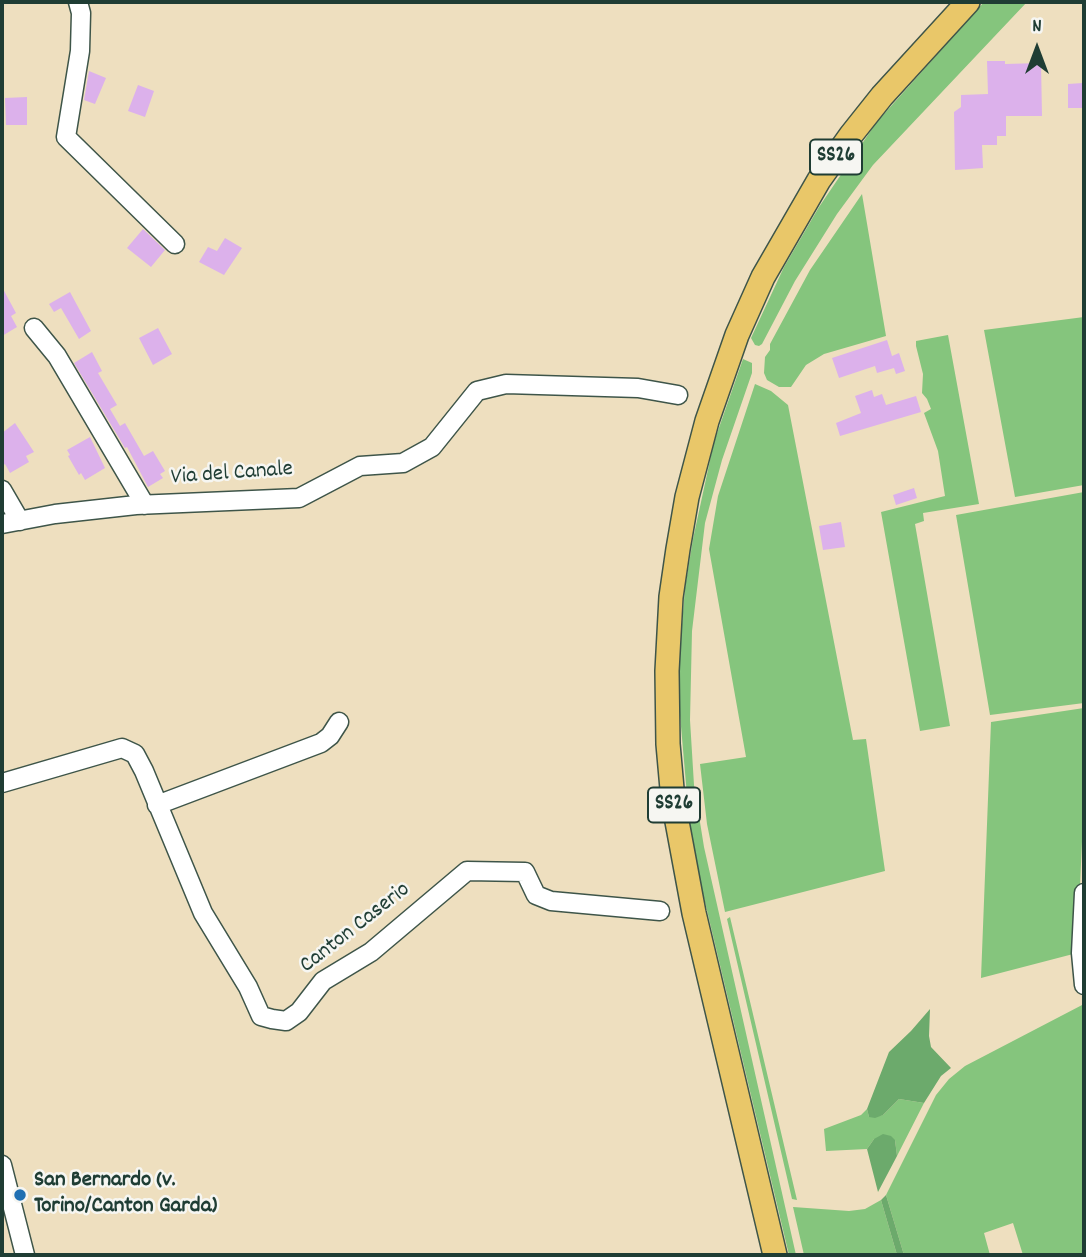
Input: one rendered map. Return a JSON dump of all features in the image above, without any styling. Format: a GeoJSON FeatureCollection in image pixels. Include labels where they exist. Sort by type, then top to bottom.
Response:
{"type":"FeatureCollection","features":[{"type":"Feature","properties":{"kind":"main road","name":"SS26"},"geometry":{"type":"LineString","coordinates":[[775,1255],[685,871],[673,800],[668,744],[668,631],[678,549],[696,459],[734,344],[763,277],[819,180],[882,96],[968,2]]}},
{"type":"Feature","properties":{"kind":"street"},"geometry":{"type":"LineString","coordinates":[[78,2],[81,13],[80,51],[66,136],[175,244]]}},
{"type":"Feature","properties":{"kind":"street"},"geometry":{"type":"LineString","coordinates":[[34,328],[57,356],[145,505]]}},
{"type":"Feature","properties":{"kind":"street","name":"Via del Canale"},"geometry":{"type":"LineString","coordinates":[[2,524],[55,514],[145,505],[299,498],[360,466],[403,463],[432,447],[477,391],[506,384],[638,388],[678,395]]}},
{"type":"Feature","properties":{"kind":"street"},"geometry":{"type":"LineString","coordinates":[[2,489],[20,521]]}},
{"type":"Feature","properties":{"kind":"street"},"geometry":{"type":"LineString","coordinates":[[157,805],[321,743],[330,736],[339,722]]}},
{"type":"Feature","properties":{"kind":"street","name":"Canton Caserio"},"geometry":{"type":"LineString","coordinates":[[2,783],[122,748],[135,754],[203,913],[248,986],[261,1016],[272,1019],[286,1021],[299,1012],[323,981],[371,952],[467,871],[525,872],[536,895],[551,901],[660,911]]}},
{"type":"Feature","properties":{"kind":"street"},"geometry":{"type":"LineString","coordinates":[[1084,894],[1081,953],[1084,985]]}},
{"type":"Feature","properties":{"kind":"street"},"geometry":{"type":"LineString","coordinates":[[2,1165],[25,1255]]}},
{"type":"Feature","properties":{"kind":"green space"},"geometry":{"type":"Polygon","coordinates":[[[984,2],[1027,2],[873,165],[837,214],[795,281],[762,344],[755,345],[751,338],[784,267],[819,207],[876,123],[984,2]]]}},
{"type":"Feature","properties":{"kind":"green space"},"geometry":{"type":"Polygon","coordinates":[[[862,194],[886,336],[824,354],[806,365],[791,387],[779,387],[767,380],[764,373],[765,357],[770,350],[770,344],[810,270],[862,194]]]}},
{"type":"Feature","properties":{"kind":"green space"},"geometry":{"type":"Polygon","coordinates":[[[1084,317],[1084,485],[1015,497],[984,330],[1084,317]]]}},
{"type":"Feature","properties":{"kind":"green space"},"geometry":{"type":"Polygon","coordinates":[[[948,335],[979,504],[923,513],[924,521],[915,524],[950,726],[920,731],[881,512],[945,496],[938,451],[924,413],[931,409],[922,393],[923,374],[916,341],[948,335]]]}},
{"type":"Feature","properties":{"kind":"green space"},"geometry":{"type":"Polygon","coordinates":[[[743,359],[752,363],[752,373],[722,460],[705,523],[692,631],[690,720],[694,785],[704,847],[796,1255],[789,1255],[700,881],[689,818],[680,715],[680,648],[685,588],[693,539],[714,442],[743,359]]]}},
{"type":"Feature","properties":{"kind":"green space"},"geometry":{"type":"Polygon","coordinates":[[[755,384],[771,391],[788,405],[853,740],[866,739],[885,871],[725,912],[707,824],[700,764],[746,757],[709,549],[718,496],[755,384]]]}},
{"type":"Feature","properties":{"kind":"green space"},"geometry":{"type":"Polygon","coordinates":[[[1084,492],[1084,703],[990,715],[956,515],[1084,492]]]}},
{"type":"Feature","properties":{"kind":"green space"},"geometry":{"type":"Polygon","coordinates":[[[1084,708],[1084,797],[1077,953],[981,978],[991,722],[1084,708]]]}},
{"type":"Feature","properties":{"kind":"green space"},"geometry":{"type":"Polygon","coordinates":[[[730,917],[797,1200],[792,1199],[727,919],[730,917]]]}},
{"type":"Feature","properties":{"kind":"green space"},"geometry":{"type":"Polygon","coordinates":[[[1084,1004],[1084,1255],[1023,1255],[1013,1223],[984,1233],[990,1255],[904,1255],[886,1195],[936,1095],[949,1079],[965,1066],[1084,1004]]]}},
{"type":"Feature","properties":{"kind":"green space"},"geometry":{"type":"Polygon","coordinates":[[[930,1009],[931,1047],[951,1068],[941,1076],[924,1103],[899,1099],[883,1115],[869,1117],[867,1109],[889,1052],[930,1009]]]}},
{"type":"Feature","properties":{"kind":"green space"},"geometry":{"type":"Polygon","coordinates":[[[899,1099],[924,1103],[897,1156],[895,1140],[874,1139],[867,1149],[826,1151],[824,1129],[861,1115],[867,1109],[869,1117],[883,1115],[899,1099]]]}},
{"type":"Feature","properties":{"kind":"green space"},"geometry":{"type":"Polygon","coordinates":[[[883,1134],[895,1140],[897,1156],[878,1192],[867,1149],[874,1139],[883,1134]]]}},
{"type":"Feature","properties":{"kind":"green space"},"geometry":{"type":"Polygon","coordinates":[[[886,1195],[904,1255],[897,1255],[881,1200],[886,1195]]]}},
{"type":"Feature","properties":{"kind":"green space"},"geometry":{"type":"Polygon","coordinates":[[[881,1200],[897,1255],[804,1255],[793,1207],[849,1211],[865,1209],[881,1200]]]}},
{"type":"Feature","properties":{"kind":"building"},"geometry":{"type":"Polygon","coordinates":[[[987,61],[1005,61],[1005,64],[1041,63],[1042,116],[1006,116],[1006,136],[997,136],[997,145],[982,145],[983,168],[955,170],[954,112],[961,107],[961,95],[988,94],[987,61]]]}},
{"type":"Feature","properties":{"kind":"building"},"geometry":{"type":"Polygon","coordinates":[[[89,71],[106,78],[95,104],[84,100],[89,71]]]}},
{"type":"Feature","properties":{"kind":"building"},"geometry":{"type":"Polygon","coordinates":[[[1083,83],[1083,108],[1068,108],[1068,84],[1083,83]]]}},
{"type":"Feature","properties":{"kind":"building"},"geometry":{"type":"Polygon","coordinates":[[[138,85],[154,91],[145,117],[128,111],[138,85]]]}},
{"type":"Feature","properties":{"kind":"building"},"geometry":{"type":"Polygon","coordinates":[[[27,97],[27,125],[6,125],[5,98],[27,97]]]}},
{"type":"Feature","properties":{"kind":"building"},"geometry":{"type":"Polygon","coordinates":[[[143,229],[165,250],[151,267],[127,248],[143,229]]]}},
{"type":"Feature","properties":{"kind":"building"},"geometry":{"type":"Polygon","coordinates":[[[225,238],[242,248],[224,275],[199,262],[208,247],[217,251],[225,238]]]}},
{"type":"Feature","properties":{"kind":"building"},"geometry":{"type":"Polygon","coordinates":[[[2,287],[16,313],[11,316],[17,327],[2,336],[2,287]]]}},
{"type":"Feature","properties":{"kind":"building"},"geometry":{"type":"Polygon","coordinates":[[[70,292],[91,331],[79,339],[61,308],[54,312],[49,304],[70,292]]]}},
{"type":"Feature","properties":{"kind":"building"},"geometry":{"type":"Polygon","coordinates":[[[158,328],[172,354],[153,365],[139,338],[158,328]]]}},
{"type":"Feature","properties":{"kind":"building"},"geometry":{"type":"Polygon","coordinates":[[[887,340],[892,356],[899,353],[905,371],[896,374],[894,368],[877,373],[875,366],[839,378],[832,358],[887,340]]]}},
{"type":"Feature","properties":{"kind":"building"},"geometry":{"type":"Polygon","coordinates":[[[92,352],[102,371],[98,373],[117,405],[110,409],[120,426],[125,423],[144,456],[153,451],[165,471],[160,474],[163,478],[148,487],[127,447],[125,448],[74,363],[92,352]]]}},
{"type":"Feature","properties":{"kind":"building"},"geometry":{"type":"Polygon","coordinates":[[[872,390],[874,397],[882,394],[886,405],[916,396],[921,412],[840,436],[836,423],[861,413],[855,396],[872,390]]]}},
{"type":"Feature","properties":{"kind":"building"},"geometry":{"type":"Polygon","coordinates":[[[15,423],[34,452],[26,456],[29,462],[10,473],[5,464],[2,466],[2,433],[15,423]]]}},
{"type":"Feature","properties":{"kind":"building"},"geometry":{"type":"Polygon","coordinates":[[[90,437],[105,468],[85,480],[81,473],[79,475],[67,450],[90,437]]]}},
{"type":"Feature","properties":{"kind":"building"},"geometry":{"type":"Polygon","coordinates":[[[914,488],[917,498],[896,505],[893,495],[914,488]]]}},
{"type":"Feature","properties":{"kind":"building"},"geometry":{"type":"Polygon","coordinates":[[[841,522],[845,547],[823,550],[819,526],[841,522]]]}},
{"type":"Feature","properties":{"kind":"place","name":"San Bernardo (v. Torino/Canton Garda)"},"geometry":{"type":"Point","coordinates":[20,1195]}}]}
